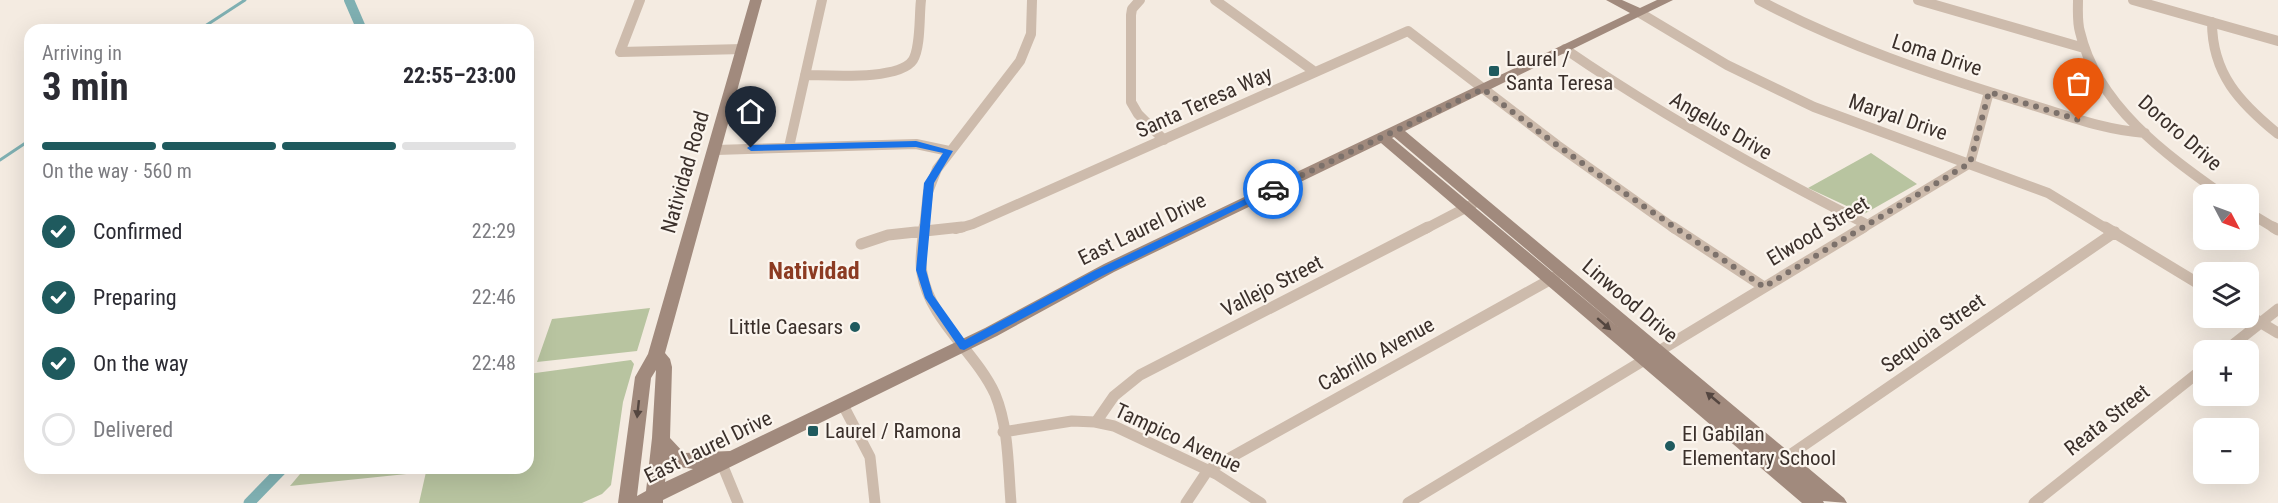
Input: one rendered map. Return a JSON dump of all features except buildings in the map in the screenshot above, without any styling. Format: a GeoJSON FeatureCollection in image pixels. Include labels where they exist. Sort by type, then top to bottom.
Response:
{"type":"FeatureCollection","features":[{"type":"Feature","properties":{"kind":"main road","name":"Natividad Road"},"geometry":{"type":"LineString","coordinates":[[627,503],[643,377],[656,355],[716,150],[756,0]]}},
{"type":"Feature","properties":{"kind":"main road","name":"Maryal Drive"},"geometry":{"type":"LineString","coordinates":[[1612,0],[1640,13]]}},
{"type":"Feature","properties":{"kind":"main road","name":"East Laurel Drive"},"geometry":{"type":"LineString","coordinates":[[650,501],[964,346],[1109,268],[1667,0]]}},
{"type":"Feature","properties":{"kind":"main road","name":"Linwood Drive"},"geometry":{"type":"LineString","coordinates":[[1390,134],[1779,463],[1838,503]]}},
{"type":"Feature","properties":{"kind":"main road"},"geometry":{"type":"LineString","coordinates":[[650,501],[661,438],[664,367],[662,359],[656,355]]}},
{"type":"Feature","properties":{"kind":"main road"},"geometry":{"type":"LineString","coordinates":[[661,438],[668,452],[680,460],[741,455]]}},
{"type":"Feature","properties":{"kind":"main road","name":"Linwood Drive"},"geometry":{"type":"LineString","coordinates":[[1779,463],[1815,503]]}},
{"type":"Feature","properties":{"kind":"street"},"geometry":{"type":"LineString","coordinates":[[640,0],[620,52],[742,49]]}},
{"type":"Feature","properties":{"kind":"street"},"geometry":{"type":"LineString","coordinates":[[789,147],[822,0]]}},
{"type":"Feature","properties":{"kind":"street"},"geometry":{"type":"LineString","coordinates":[[805,75],[886,73],[908,65],[914,57],[921,0]]}},
{"type":"Feature","properties":{"kind":"street"},"geometry":{"type":"LineString","coordinates":[[1011,503],[1003,432],[994,391],[925,288],[921,263],[929,183],[949,151],[1020,61],[1031,34],[1032,0]]}},
{"type":"Feature","properties":{"kind":"street"},"geometry":{"type":"LineString","coordinates":[[1140,0],[1134,6],[1131,15],[1131,102],[1136,112],[1164,140]]}},
{"type":"Feature","properties":{"kind":"street"},"geometry":{"type":"LineString","coordinates":[[1215,0],[1316,72]]}},
{"type":"Feature","properties":{"kind":"street","name":"Loma Drive"},"geometry":{"type":"LineString","coordinates":[[1759,0],[1802,23],[1865,50],[1989,92],[2108,128],[2145,133]]}},
{"type":"Feature","properties":{"kind":"street"},"geometry":{"type":"LineString","coordinates":[[1918,0],[2084,48]]}},
{"type":"Feature","properties":{"kind":"street","name":"Dororo Drive"},"geometry":{"type":"LineString","coordinates":[[2078,0],[2077,18],[2084,48],[2105,87],[2145,133],[2209,184]]}},
{"type":"Feature","properties":{"kind":"street"},"geometry":{"type":"LineString","coordinates":[[2133,0],[2278,41]]}},
{"type":"Feature","properties":{"kind":"street","name":"Maryal Drive"},"geometry":{"type":"LineString","coordinates":[[1640,13],[1727,64],[1796,99],[1887,135],[2039,189],[2193,280]]}},
{"type":"Feature","properties":{"kind":"street"},"geometry":{"type":"LineString","coordinates":[[2212,22],[2212,49],[2221,72],[2242,100],[2278,134]]}},
{"type":"Feature","properties":{"kind":"street","name":"Santa Teresa Way"},"geometry":{"type":"LineString","coordinates":[[861,244],[878,236],[951,230],[967,226],[1408,31],[1483,89]]}},
{"type":"Feature","properties":{"kind":"street","name":"Angelus Drive"},"geometry":{"type":"LineString","coordinates":[[1565,49],[1621,88],[1694,133],[1866,224]]}},
{"type":"Feature","properties":{"kind":"street"},"geometry":{"type":"LineString","coordinates":[[1483,89],[1557,146],[1644,208],[1764,287]]}},
{"type":"Feature","properties":{"kind":"street"},"geometry":{"type":"LineString","coordinates":[[1970,163],[1989,92]]}},
{"type":"Feature","properties":{"kind":"street"},"geometry":{"type":"LineString","coordinates":[[716,150],[921,144],[949,151]]}},
{"type":"Feature","properties":{"kind":"street","name":"Elwood Street"},"geometry":{"type":"LineString","coordinates":[[1408,503],[1970,163]]}},
{"type":"Feature","properties":{"kind":"street","name":"Vallejo Street"},"geometry":{"type":"LineString","coordinates":[[1096,422],[1114,396],[1140,375],[1473,204]]}},
{"type":"Feature","properties":{"kind":"street"},"geometry":{"type":"LineString","coordinates":[[2259,219],[2278,230]]}},
{"type":"Feature","properties":{"kind":"street","name":"Sequoia Street"},"geometry":{"type":"LineString","coordinates":[[1779,463],[2115,232]]}},
{"type":"Feature","properties":{"kind":"street","name":"Cabrillo Avenue"},"geometry":{"type":"LineString","coordinates":[[1208,470],[1558,276]]}},
{"type":"Feature","properties":{"kind":"street"},"geometry":{"type":"LineString","coordinates":[[2239,340],[2278,309]]}},
{"type":"Feature","properties":{"kind":"street"},"geometry":{"type":"LineString","coordinates":[[2261,323],[2278,333]]}},
{"type":"Feature","properties":{"kind":"street","name":"Reata Street"},"geometry":{"type":"LineString","coordinates":[[2034,503],[2193,377]]}},
{"type":"Feature","properties":{"kind":"street"},"geometry":{"type":"LineString","coordinates":[[843,405],[870,457],[875,503]]}},
{"type":"Feature","properties":{"kind":"street","name":"Tampico Avenue"},"geometry":{"type":"LineString","coordinates":[[1003,432],[1070,422],[1096,422],[1122,429],[1208,470],[1234,484],[1261,503]]}},
{"type":"Feature","properties":{"kind":"street"},"geometry":{"type":"LineString","coordinates":[[722,464],[738,503]]}},
{"type":"Feature","properties":{"kind":"street"},"geometry":{"type":"LineString","coordinates":[[1186,503],[1208,470]]}},
{"type":"Feature","properties":{"kind":"green space"},"geometry":{"type":"Polygon","coordinates":[[[1871,153],[1917,184],[1864,214],[1808,188],[1871,153]]]}},
{"type":"Feature","properties":{"kind":"green space"},"geometry":{"type":"Polygon","coordinates":[[[650,308],[637,351],[537,362],[552,319],[650,308]]]}},
{"type":"Feature","properties":{"kind":"green space"},"geometry":{"type":"Polygon","coordinates":[[[631,360],[634,364],[623,402],[611,485],[602,494],[582,503],[419,503],[426,474],[534,474],[534,373],[631,360]]]}},
{"type":"Feature","properties":{"kind":"green space"},"geometry":{"type":"Polygon","coordinates":[[[300,474],[407,474],[290,486],[300,474]]]}},
{"type":"Feature","properties":{"kind":"waterway"},"geometry":{"type":"LineString","coordinates":[[208,24],[245,0]]}},
{"type":"Feature","properties":{"kind":"waterway"},"geometry":{"type":"LineString","coordinates":[[349,0],[359,24]]}},
{"type":"Feature","properties":{"kind":"waterway"},"geometry":{"type":"LineString","coordinates":[[0,160],[24,144]]}},
{"type":"Feature","properties":{"kind":"waterway"},"geometry":{"type":"LineString","coordinates":[[249,503],[277,474]]}},
{"type":"Feature","properties":{"kind":"way so far"},"geometry":{"type":"LineString","coordinates":[[1273,189],[1483,89],[1557,146],[1644,208],[1764,287],[1970,163],[1989,92],[2079,120]]}},
{"type":"Feature","properties":{"kind":"place","name":"Laurel / Santa Teresa"},"geometry":{"type":"Point","coordinates":[1494,71]}},
{"type":"Feature","properties":{"kind":"place","name":"Little Caesars"},"geometry":{"type":"Point","coordinates":[855,327]}},
{"type":"Feature","properties":{"kind":"place","name":"Laurel / Ramona"},"geometry":{"type":"Point","coordinates":[813,431]}},
{"type":"Feature","properties":{"kind":"place","name":"El Gabilan Elementary School"},"geometry":{"type":"Point","coordinates":[1670,446]}},
{"type":"Feature","properties":{"kind":"district","name":"Natividad"},"geometry":{"type":"Point","coordinates":[814,271]}},
{"type":"Feature","properties":{"kind":"route"},"geometry":{"type":"LineString","coordinates":[[751,148],[916,144],[949,151],[929,183],[921,270],[929,296],[964,346],[1070,287],[1273,189]]}}]}
